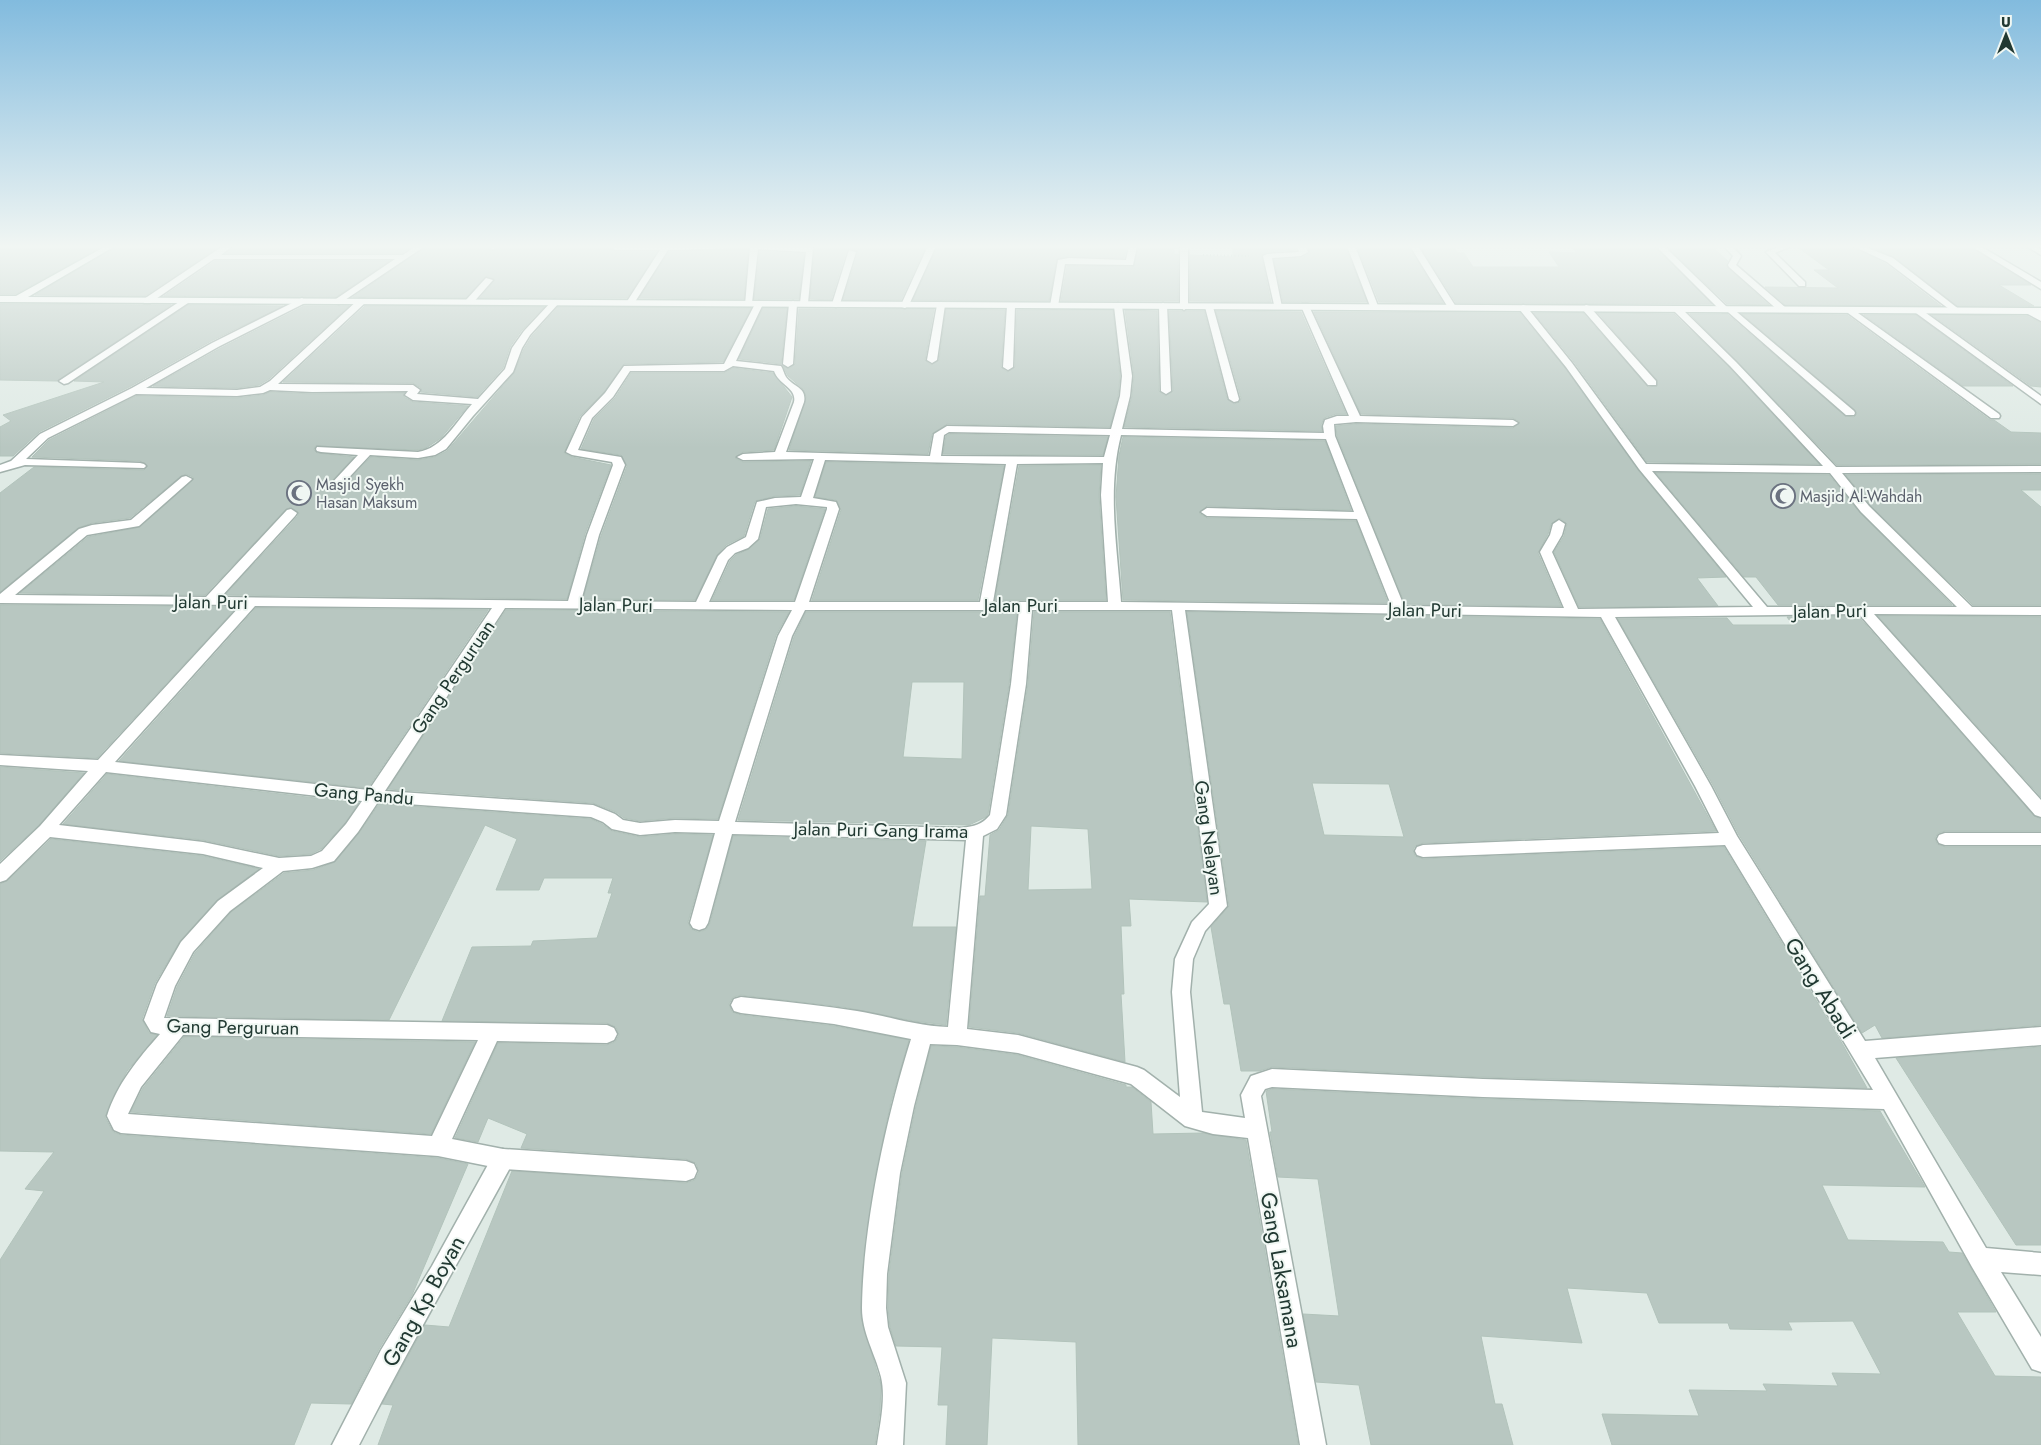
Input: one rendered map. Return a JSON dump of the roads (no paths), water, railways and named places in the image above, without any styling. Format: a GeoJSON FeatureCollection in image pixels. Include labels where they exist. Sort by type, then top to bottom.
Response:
{"type":"FeatureCollection","features":[{"type":"Feature","properties":{"kind":"street"},"geometry":{"type":"LineString","coordinates":[[64,381],[165,313]]}},
{"type":"Feature","properties":{"kind":"street"},"geometry":{"type":"LineString","coordinates":[[15,463],[44,436],[277,313]]}},
{"type":"Feature","properties":{"kind":"street"},"geometry":{"type":"LineString","coordinates":[[134,390],[237,393],[263,390],[269,387],[349,313]]}},
{"type":"Feature","properties":{"kind":"street"},"geometry":{"type":"LineString","coordinates":[[321,449],[418,454],[432,453],[442,447],[510,370],[517,348],[527,333],[545,313]]}},
{"type":"Feature","properties":{"kind":"street"},"geometry":{"type":"LineString","coordinates":[[574,604],[594,535],[619,465],[617,459],[572,452],[587,417],[609,395],[627,368],[724,368],[730,363],[754,313]]}},
{"type":"Feature","properties":{"kind":"street"},"geometry":{"type":"LineString","coordinates":[[788,364],[792,313]]}},
{"type":"Feature","properties":{"kind":"street"},"geometry":{"type":"LineString","coordinates":[[932,360],[940,313]]}},
{"type":"Feature","properties":{"kind":"street"},"geometry":{"type":"LineString","coordinates":[[1008,367],[1011,313]]}},
{"type":"Feature","properties":{"kind":"street"},"geometry":{"type":"LineString","coordinates":[[1114,606],[1107,495],[1109,460],[1127,376],[1119,313]]}},
{"type":"Feature","properties":{"kind":"street"},"geometry":{"type":"LineString","coordinates":[[1164,313],[1166,391]]}},
{"type":"Feature","properties":{"kind":"street"},"geometry":{"type":"LineString","coordinates":[[1211,313],[1234,399]]}},
{"type":"Feature","properties":{"kind":"street"},"geometry":{"type":"LineString","coordinates":[[1308,313],[1356,419]]}},
{"type":"Feature","properties":{"kind":"street"},"geometry":{"type":"LineString","coordinates":[[1527,313],[1569,365],[1643,467],[1763,611]]}},
{"type":"Feature","properties":{"kind":"street"},"geometry":{"type":"LineString","coordinates":[[1591,313],[1652,383]]}},
{"type":"Feature","properties":{"kind":"street"},"geometry":{"type":"LineString","coordinates":[[1681,313],[1733,364],[1833,470],[1865,509],[1968,610]]}},
{"type":"Feature","properties":{"kind":"street"},"geometry":{"type":"LineString","coordinates":[[1732,313],[1850,413]]}},
{"type":"Feature","properties":{"kind":"street"},"geometry":{"type":"LineString","coordinates":[[1854,313],[1995,416]]}},
{"type":"Feature","properties":{"kind":"street"},"geometry":{"type":"LineString","coordinates":[[1924,313],[2041,401]]}},
{"type":"Feature","properties":{"kind":"street"},"geometry":{"type":"LineString","coordinates":[[730,363],[778,368],[781,378],[786,384],[795,386],[800,396],[799,402],[779,455]]}},
{"type":"Feature","properties":{"kind":"street"},"geometry":{"type":"LineString","coordinates":[[269,387],[312,389],[413,388],[415,390],[410,395],[413,397],[481,402]]}},
{"type":"Feature","properties":{"kind":"street"},"geometry":{"type":"LineString","coordinates":[[1399,610],[1330,436],[1328,426],[1330,422],[1337,419],[1356,419],[1513,423]]}},
{"type":"Feature","properties":{"kind":"street"},"geometry":{"type":"LineString","coordinates":[[936,458],[939,434],[947,430],[1116,431],[1330,436]]}},
{"type":"Feature","properties":{"kind":"street"},"geometry":{"type":"LineString","coordinates":[[337,484],[367,452]]}},
{"type":"Feature","properties":{"kind":"street"},"geometry":{"type":"LineString","coordinates":[[743,457],[779,455],[1012,461],[1109,460]]}},
{"type":"Feature","properties":{"kind":"street"},"geometry":{"type":"LineString","coordinates":[[806,501],[820,456]]}},
{"type":"Feature","properties":{"kind":"street"},"geometry":{"type":"LineString","coordinates":[[986,605],[1012,461]]}},
{"type":"Feature","properties":{"kind":"street"},"geometry":{"type":"LineString","coordinates":[[0,468],[15,463],[140,466]]}},
{"type":"Feature","properties":{"kind":"street"},"geometry":{"type":"LineString","coordinates":[[1643,467],[1833,470],[2041,469]]}},
{"type":"Feature","properties":{"kind":"street"},"geometry":{"type":"LineString","coordinates":[[1,599],[83,532],[135,523],[186,479]]}},
{"type":"Feature","properties":{"kind":"street"},"geometry":{"type":"LineString","coordinates":[[699,923],[724,827],[785,636],[801,606],[833,509],[832,505],[829,503],[806,501],[772,502],[761,506],[752,539],[731,550],[722,559],[701,606]]}},
{"type":"Feature","properties":{"kind":"street"},"geometry":{"type":"LineString","coordinates":[[1207,512],[1363,516]]}},
{"type":"Feature","properties":{"kind":"street"},"geometry":{"type":"LineString","coordinates":[[209,602],[291,514]]}},
{"type":"Feature","properties":{"kind":"street"},"geometry":{"type":"LineString","coordinates":[[1559,524],[1556,536],[1546,552],[1573,613]]}},
{"type":"Feature","properties":{"kind":"street","name":"Jalan Puri"},"geometry":{"type":"LineString","coordinates":[[1,599],[209,602],[502,602],[701,606],[1178,606],[1573,613],[1863,610],[2041,611]]}},
{"type":"Feature","properties":{"kind":"street"},"geometry":{"type":"LineString","coordinates":[[2,870],[46,830],[59,813],[104,766],[251,602]]}},
{"type":"Feature","properties":{"kind":"street","name":"Gang Perguruan"},"geometry":{"type":"LineString","coordinates":[[502,602],[452,681],[352,828],[328,856],[312,862],[278,865],[224,906],[187,947],[166,984],[154,1020],[158,1026],[607,1034]]}},
{"type":"Feature","properties":{"kind":"street","name":"Jalan Puri Gang Irama"},"geometry":{"type":"LineString","coordinates":[[724,827],[962,834],[985,830],[993,824],[998,815],[1024,650],[1026,605]]}},
{"type":"Feature","properties":{"kind":"street","name":"Gang Nelayan"},"geometry":{"type":"LineString","coordinates":[[1178,606],[1218,906],[1198,927],[1184,959],[1181,992],[1192,1119]]}},
{"type":"Feature","properties":{"kind":"street"},"geometry":{"type":"LineString","coordinates":[[1863,610],[2041,811]]}},
{"type":"Feature","properties":{"kind":"street","name":"Gang Abadi"},"geometry":{"type":"LineString","coordinates":[[1606,613],[1703,786],[1730,839],[1890,1100],[1980,1259],[2041,1360]]}},
{"type":"Feature","properties":{"kind":"street","name":"Gang Pandu"},"geometry":{"type":"LineString","coordinates":[[0,760],[104,766],[372,796],[594,811],[609,818],[618,825],[640,829],[675,826],[724,827]]}},
{"type":"Feature","properties":{"kind":"street"},"geometry":{"type":"LineString","coordinates":[[46,830],[204,848],[278,865]]}},
{"type":"Feature","properties":{"kind":"street"},"geometry":{"type":"LineString","coordinates":[[957,1036],[975,832]]}},
{"type":"Feature","properties":{"kind":"street"},"geometry":{"type":"LineString","coordinates":[[1422,851],[1730,839]]}},
{"type":"Feature","properties":{"kind":"street"},"geometry":{"type":"LineString","coordinates":[[1945,839],[2041,839]]}},
{"type":"Feature","properties":{"kind":"street"},"geometry":{"type":"LineString","coordinates":[[741,1005],[848,1017],[885,1023],[927,1035],[957,1036],[1018,1044],[1137,1076],[1192,1119],[1213,1124],[1258,1128]]}},
{"type":"Feature","properties":{"kind":"street"},"geometry":{"type":"LineString","coordinates":[[179,1026],[145,1068],[119,1105],[117,1116],[121,1123],[438,1146],[503,1159],[686,1171]]}},
{"type":"Feature","properties":{"kind":"street"},"geometry":{"type":"LineString","coordinates":[[438,1146],[492,1031]]}},
{"type":"Feature","properties":{"kind":"street"},"geometry":{"type":"LineString","coordinates":[[890,1445],[893,1379],[878,1343],[874,1310],[878,1235],[898,1125],[920,1040],[927,1035]]}},
{"type":"Feature","properties":{"kind":"street"},"geometry":{"type":"LineString","coordinates":[[1860,1050],[2041,1036]]}},
{"type":"Feature","properties":{"kind":"street","name":"Gang Laksamana"},"geometry":{"type":"LineString","coordinates":[[1313,1445],[1251,1095],[1258,1082],[1272,1078],[1483,1088],[1890,1100]]}},
{"type":"Feature","properties":{"kind":"street","name":"Gang Kp Boyan"},"geometry":{"type":"LineString","coordinates":[[345,1445],[390,1359],[440,1274],[503,1159]]}},
{"type":"Feature","properties":{"kind":"street"},"geometry":{"type":"LineString","coordinates":[[1980,1259],[2041,1264]]}},
{"type":"Feature","properties":{"kind":"place","name":"Masjid Syekh Hasan Maksum"},"geometry":{"type":"Point","coordinates":[299,493]}},
{"type":"Feature","properties":{"kind":"place","name":"Masjid Al-Wahdah"},"geometry":{"type":"Point","coordinates":[1783,496]}}]}
